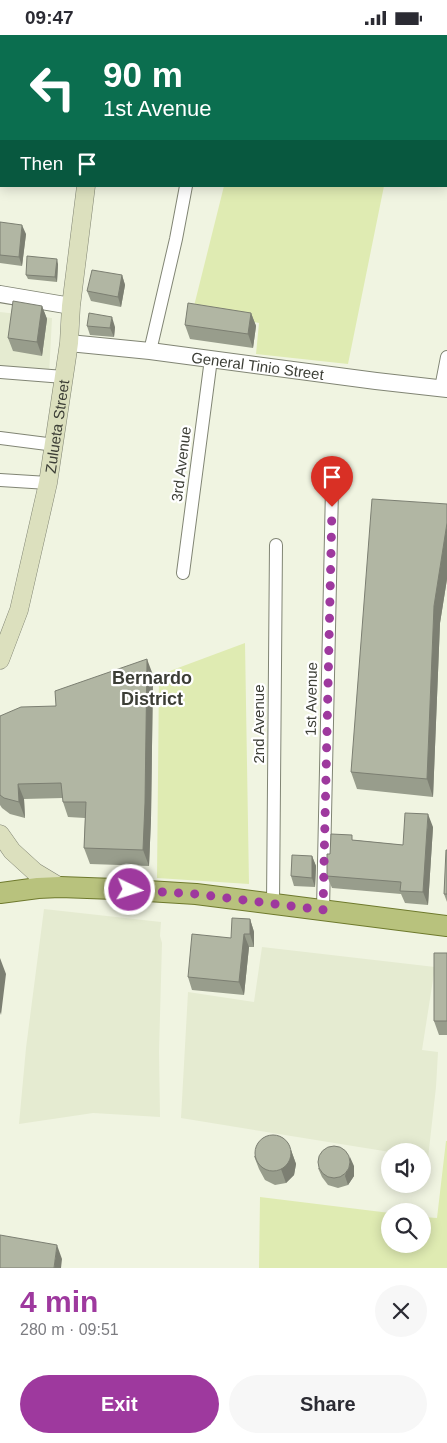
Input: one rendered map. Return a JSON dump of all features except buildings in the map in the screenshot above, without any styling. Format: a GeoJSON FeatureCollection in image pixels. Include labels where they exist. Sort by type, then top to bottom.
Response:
{"type":"FeatureCollection","features":[{"type":"Feature","properties":{"kind":"main road","name":"Zulueta Street"},"geometry":{"type":"LineString","coordinates":[[0,661],[19,610],[55,445],[69,343],[71,306],[86,187]]}},
{"type":"Feature","properties":{"kind":"main road"},"geometry":{"type":"LineString","coordinates":[[0,834],[12,851],[35,871],[60,887]]}},
{"type":"Feature","properties":{"kind":"main road"},"geometry":{"type":"LineString","coordinates":[[0,893],[60,887],[196,894],[447,925]]}},
{"type":"Feature","properties":{"kind":"street"},"geometry":{"type":"LineString","coordinates":[[150,351],[176,239],[186,187]]}},
{"type":"Feature","properties":{"kind":"street"},"geometry":{"type":"LineString","coordinates":[[0,294],[71,306]]}},
{"type":"Feature","properties":{"kind":"street","name":"General Tinio Street"},"geometry":{"type":"LineString","coordinates":[[69,343],[150,351],[376,381],[444,388]]}},
{"type":"Feature","properties":{"kind":"street"},"geometry":{"type":"LineString","coordinates":[[444,388],[447,357]]}},
{"type":"Feature","properties":{"kind":"street","name":"3rd Avenue"},"geometry":{"type":"LineString","coordinates":[[183,573],[211,359]]}},
{"type":"Feature","properties":{"kind":"street"},"geometry":{"type":"LineString","coordinates":[[0,372],[64,377]]}},
{"type":"Feature","properties":{"kind":"street"},"geometry":{"type":"LineString","coordinates":[[0,438],[55,445]]}},
{"type":"Feature","properties":{"kind":"street"},"geometry":{"type":"LineString","coordinates":[[0,480],[48,483]]}},
{"type":"Feature","properties":{"kind":"street","name":"1st Avenue"},"geometry":{"type":"LineString","coordinates":[[323,910],[332,488]]}},
{"type":"Feature","properties":{"kind":"street","name":"2nd Avenue"},"geometry":{"type":"LineString","coordinates":[[273,904],[276,545]]}},
{"type":"Feature","properties":{"kind":"shaded area"},"geometry":{"type":"Polygon","coordinates":[[[0,312],[52,318],[49,375],[0,370],[0,312]]]}},
{"type":"Feature","properties":{"kind":"shaded area"},"geometry":{"type":"Polygon","coordinates":[[[44,909],[161,922],[160,1117],[93,1113],[19,1124],[26,1048],[44,909]]]}},
{"type":"Feature","properties":{"kind":"shaded area"},"geometry":{"type":"Polygon","coordinates":[[[262,947],[435,967],[422,1050],[438,1052],[430,1143],[381,1143],[381,1151],[181,1118],[188,992],[254,1002],[262,947]]]}},
{"type":"Feature","properties":{"kind":"green space"},"geometry":{"type":"Polygon","coordinates":[[[224,187],[384,187],[348,364],[256,354],[259,323],[193,310],[224,187]]]}},
{"type":"Feature","properties":{"kind":"green space"},"geometry":{"type":"Polygon","coordinates":[[[245,643],[249,884],[157,878],[159,675],[245,643]]]}},
{"type":"Feature","properties":{"kind":"green space"},"geometry":{"type":"Polygon","coordinates":[[[447,1141],[447,1268],[259,1268],[260,1197],[381,1212],[381,1253],[431,1253],[431,1218],[437,1218],[447,1141]]]}},
{"type":"Feature","properties":{"kind":"district","name":"Bernardo District"},"geometry":{"type":"Point","coordinates":[152,688]}},
{"type":"Feature","properties":{"kind":"route"},"geometry":{"type":"LineString","coordinates":[[130,890],[196,894],[323,910],[332,507]]}}]}
